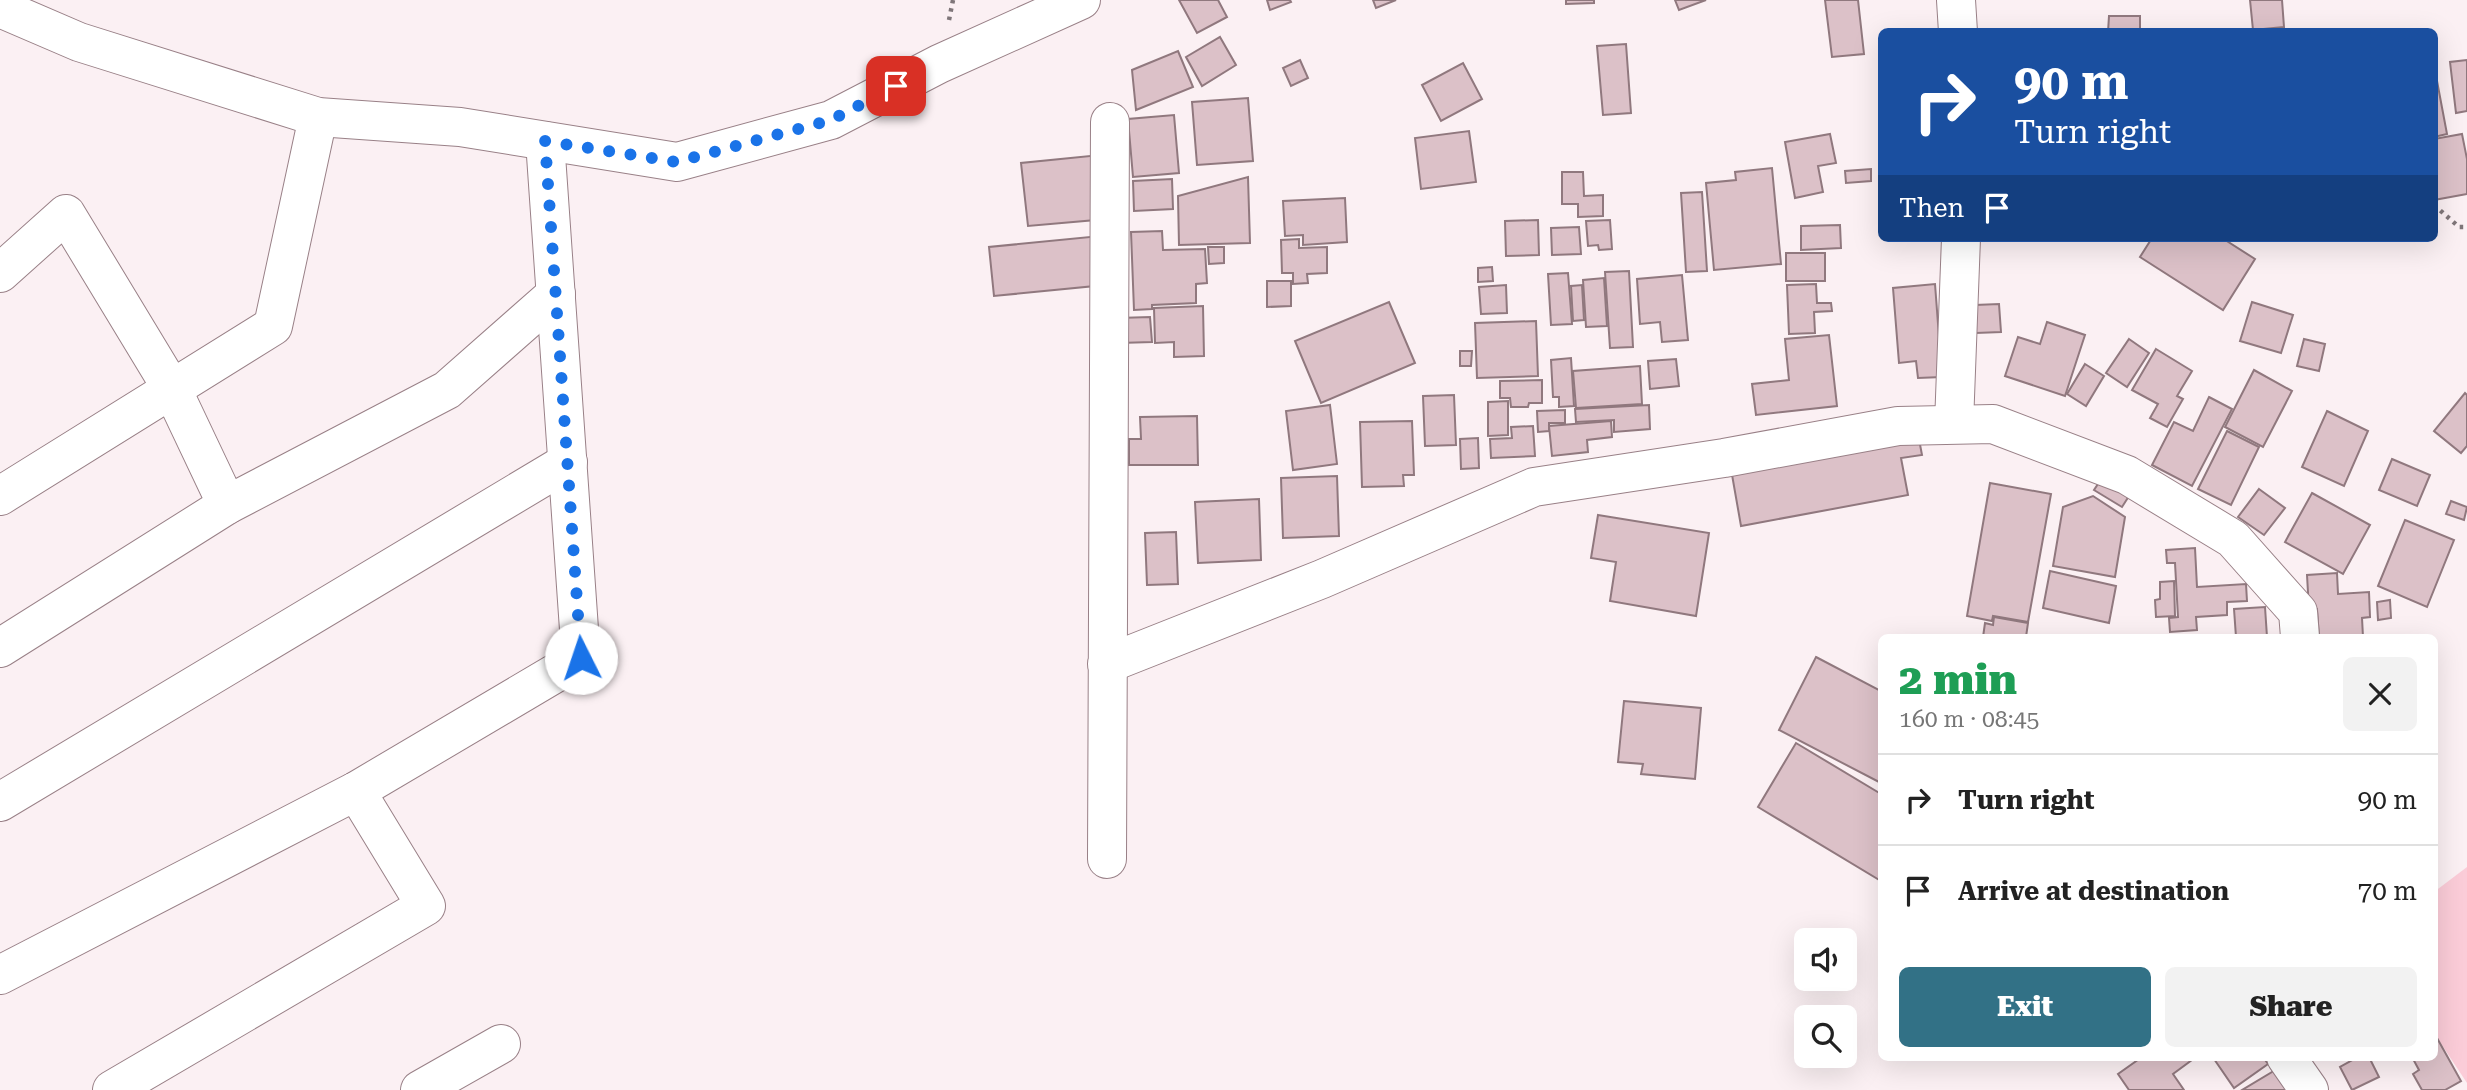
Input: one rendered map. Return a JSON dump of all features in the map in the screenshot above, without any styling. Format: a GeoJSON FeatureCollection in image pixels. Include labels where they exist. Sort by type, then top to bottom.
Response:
{"type":"FeatureCollection","features":[{"type":"Feature","properties":{"kind":"street"},"geometry":{"type":"LineString","coordinates":[[0,8],[79,41],[318,117],[460,127],[677,162],[831,120],[939,64],[1081,0]]}},
{"type":"Feature","properties":{"kind":"street"},"geometry":{"type":"LineString","coordinates":[[1956,0],[1958,28]]}},
{"type":"Feature","properties":{"kind":"street"},"geometry":{"type":"LineString","coordinates":[[0,496],[273,326],[318,117]]}},
{"type":"Feature","properties":{"kind":"street"},"geometry":{"type":"LineString","coordinates":[[1107,859],[1110,122]]}},
{"type":"Feature","properties":{"kind":"street"},"geometry":{"type":"LineString","coordinates":[[0,975],[356,791],[581,658],[545,141]]}},
{"type":"Feature","properties":{"kind":"street"},"geometry":{"type":"LineString","coordinates":[[0,273],[66,214],[172,389],[227,505]]}},
{"type":"Feature","properties":{"kind":"street"},"geometry":{"type":"LineString","coordinates":[[1954,424],[1961,242]]}},
{"type":"Feature","properties":{"kind":"street"},"geometry":{"type":"LineString","coordinates":[[0,648],[227,505],[447,390],[556,294]]}},
{"type":"Feature","properties":{"kind":"street"},"geometry":{"type":"LineString","coordinates":[[1107,664],[1322,579],[1534,487],[1724,458],[1898,426],[1954,424],[1993,424],[2127,475],[2233,539],[2298,612],[2300,634]]}},
{"type":"Feature","properties":{"kind":"street"},"geometry":{"type":"LineString","coordinates":[[0,802],[568,462]]}},
{"type":"Feature","properties":{"kind":"street"},"geometry":{"type":"LineString","coordinates":[[112,1090],[426,906],[356,791]]}},
{"type":"Feature","properties":{"kind":"street"},"geometry":{"type":"LineString","coordinates":[[421,1090],[501,1044]]}},
{"type":"Feature","properties":{"kind":"street"},"geometry":{"type":"LineString","coordinates":[[2289,1061],[2309,1090]]}},
{"type":"Feature","properties":{"kind":"path"},"geometry":{"type":"LineString","coordinates":[[2438,208],[2459,226],[2467,227]]}},
{"type":"Feature","properties":{"kind":"shaded area"},"geometry":{"type":"Polygon","coordinates":[[[2467,867],[2467,1083],[2438,1039],[2438,889],[2467,867]]]}},
{"type":"Feature","properties":{"kind":"building"},"geometry":{"type":"Polygon","coordinates":[[[1179,0],[1218,0],[1227,17],[1197,33],[1179,0]]]}},
{"type":"Feature","properties":{"kind":"building"},"geometry":{"type":"Polygon","coordinates":[[[1267,0],[1290,0],[1291,2],[1270,10],[1267,0]]]}},
{"type":"Feature","properties":{"kind":"building"},"geometry":{"type":"Polygon","coordinates":[[[1373,0],[1396,0],[1376,8],[1373,0]]]}},
{"type":"Feature","properties":{"kind":"building"},"geometry":{"type":"Polygon","coordinates":[[[1566,0],[1594,0],[1594,3],[1566,4],[1566,0]]]}},
{"type":"Feature","properties":{"kind":"building"},"geometry":{"type":"Polygon","coordinates":[[[1675,0],[1706,0],[1679,10],[1675,0]]]}},
{"type":"Feature","properties":{"kind":"building"},"geometry":{"type":"Polygon","coordinates":[[[1825,0],[1858,0],[1864,54],[1832,57],[1825,0]]]}},
{"type":"Feature","properties":{"kind":"building"},"geometry":{"type":"Polygon","coordinates":[[[2250,0],[2282,0],[2284,27],[2253,28],[2250,0]]]}},
{"type":"Feature","properties":{"kind":"building"},"geometry":{"type":"Polygon","coordinates":[[[2109,16],[2140,16],[2140,28],[2108,28],[2109,16]]]}},
{"type":"Feature","properties":{"kind":"building"},"geometry":{"type":"Polygon","coordinates":[[[1220,37],[1236,65],[1202,86],[1186,57],[1220,37]]]}},
{"type":"Feature","properties":{"kind":"building"},"geometry":{"type":"Polygon","coordinates":[[[1626,44],[1631,113],[1603,115],[1597,46],[1626,44]]]}},
{"type":"Feature","properties":{"kind":"building"},"geometry":{"type":"Polygon","coordinates":[[[1178,51],[1193,87],[1136,110],[1132,70],[1178,51]]]}},
{"type":"Feature","properties":{"kind":"building"},"geometry":{"type":"Polygon","coordinates":[[[1300,60],[1308,78],[1291,86],[1283,68],[1300,60]]]}},
{"type":"Feature","properties":{"kind":"building"},"geometry":{"type":"Polygon","coordinates":[[[2467,60],[2467,111],[2456,113],[2450,62],[2467,60]]]}},
{"type":"Feature","properties":{"kind":"building"},"geometry":{"type":"Polygon","coordinates":[[[1463,63],[1482,99],[1441,121],[1422,85],[1463,63]]]}},
{"type":"Feature","properties":{"kind":"building"},"geometry":{"type":"Polygon","coordinates":[[[2438,86],[2447,134],[2438,136],[2438,86]]]}},
{"type":"Feature","properties":{"kind":"building"},"geometry":{"type":"Polygon","coordinates":[[[1248,98],[1253,161],[1197,165],[1192,102],[1248,98]]]}},
{"type":"Feature","properties":{"kind":"building"},"geometry":{"type":"Polygon","coordinates":[[[1174,115],[1179,173],[1133,177],[1128,119],[1174,115]]]}},
{"type":"Feature","properties":{"kind":"building"},"geometry":{"type":"Polygon","coordinates":[[[1469,131],[1476,182],[1421,189],[1415,138],[1469,131]]]}},
{"type":"Feature","properties":{"kind":"building"},"geometry":{"type":"Polygon","coordinates":[[[1830,134],[1836,163],[1818,166],[1823,192],[1795,198],[1785,142],[1830,134]]]}},
{"type":"Feature","properties":{"kind":"building"},"geometry":{"type":"Polygon","coordinates":[[[2462,134],[2467,159],[2467,194],[2438,199],[2438,138],[2462,134]]]}},
{"type":"Feature","properties":{"kind":"building"},"geometry":{"type":"Polygon","coordinates":[[[1100,155],[1107,219],[1028,226],[1021,163],[1100,155]]]}},
{"type":"Feature","properties":{"kind":"building"},"geometry":{"type":"Polygon","coordinates":[[[1772,168],[1781,264],[1714,270],[1706,183],[1736,180],[1735,172],[1772,168]]]}},
{"type":"Feature","properties":{"kind":"building"},"geometry":{"type":"Polygon","coordinates":[[[1871,169],[1871,181],[1846,183],[1845,171],[1871,169]]]}},
{"type":"Feature","properties":{"kind":"building"},"geometry":{"type":"Polygon","coordinates":[[[1562,172],[1583,172],[1584,196],[1603,195],[1603,216],[1578,217],[1578,204],[1562,204],[1562,172]]]}},
{"type":"Feature","properties":{"kind":"building"},"geometry":{"type":"Polygon","coordinates":[[[1248,177],[1250,243],[1179,245],[1178,196],[1248,177]]]}},
{"type":"Feature","properties":{"kind":"building"},"geometry":{"type":"Polygon","coordinates":[[[1172,179],[1173,209],[1134,211],[1133,181],[1172,179]]]}},
{"type":"Feature","properties":{"kind":"building"},"geometry":{"type":"Polygon","coordinates":[[[1702,192],[1707,271],[1686,272],[1681,193],[1702,192]]]}},
{"type":"Feature","properties":{"kind":"building"},"geometry":{"type":"Polygon","coordinates":[[[1345,198],[1347,242],[1303,245],[1303,235],[1285,236],[1283,201],[1345,198]]]}},
{"type":"Feature","properties":{"kind":"building"},"geometry":{"type":"Polygon","coordinates":[[[1538,220],[1539,255],[1506,256],[1505,221],[1538,220]]]}},
{"type":"Feature","properties":{"kind":"building"},"geometry":{"type":"Polygon","coordinates":[[[1610,220],[1612,249],[1599,250],[1598,245],[1588,246],[1586,221],[1610,220]]]}},
{"type":"Feature","properties":{"kind":"building"},"geometry":{"type":"Polygon","coordinates":[[[1840,225],[1841,248],[1801,250],[1801,226],[1840,225]]]}},
{"type":"Feature","properties":{"kind":"building"},"geometry":{"type":"Polygon","coordinates":[[[1579,227],[1581,254],[1552,255],[1551,228],[1579,227]]]}},
{"type":"Feature","properties":{"kind":"building"},"geometry":{"type":"Polygon","coordinates":[[[1162,231],[1163,250],[1205,249],[1207,283],[1196,284],[1196,303],[1152,305],[1152,309],[1134,310],[1131,232],[1162,231]]]}},
{"type":"Feature","properties":{"kind":"building"},"geometry":{"type":"Polygon","coordinates":[[[1100,236],[1105,285],[994,296],[989,247],[1100,236]]]}},
{"type":"Feature","properties":{"kind":"building"},"geometry":{"type":"Polygon","coordinates":[[[1299,239],[1299,248],[1327,247],[1327,273],[1307,274],[1308,283],[1293,284],[1293,273],[1282,273],[1281,240],[1299,239]]]}},
{"type":"Feature","properties":{"kind":"building"},"geometry":{"type":"Polygon","coordinates":[[[2149,242],[2228,242],[2255,259],[2223,310],[2140,257],[2149,242]]]}},
{"type":"Feature","properties":{"kind":"building"},"geometry":{"type":"Polygon","coordinates":[[[1208,247],[1224,247],[1224,263],[1209,264],[1208,247]]]}},
{"type":"Feature","properties":{"kind":"building"},"geometry":{"type":"Polygon","coordinates":[[[1786,253],[1825,253],[1825,281],[1786,281],[1786,253]]]}},
{"type":"Feature","properties":{"kind":"building"},"geometry":{"type":"Polygon","coordinates":[[[1492,267],[1493,281],[1478,282],[1478,268],[1492,267]]]}},
{"type":"Feature","properties":{"kind":"building"},"geometry":{"type":"Polygon","coordinates":[[[1629,271],[1633,347],[1610,348],[1605,272],[1629,271]]]}},
{"type":"Feature","properties":{"kind":"building"},"geometry":{"type":"Polygon","coordinates":[[[1568,273],[1572,324],[1551,325],[1548,274],[1568,273]]]}},
{"type":"Feature","properties":{"kind":"building"},"geometry":{"type":"Polygon","coordinates":[[[1682,275],[1688,340],[1662,342],[1660,322],[1640,324],[1637,279],[1682,275]]]}},
{"type":"Feature","properties":{"kind":"building"},"geometry":{"type":"Polygon","coordinates":[[[1604,278],[1607,326],[1586,327],[1583,280],[1604,278]]]}},
{"type":"Feature","properties":{"kind":"building"},"geometry":{"type":"Polygon","coordinates":[[[1267,281],[1291,281],[1291,306],[1267,307],[1267,281]]]}},
{"type":"Feature","properties":{"kind":"building"},"geometry":{"type":"Polygon","coordinates":[[[1816,284],[1817,303],[1831,303],[1832,311],[1814,312],[1815,333],[1789,334],[1787,285],[1816,284]]]}},
{"type":"Feature","properties":{"kind":"building"},"geometry":{"type":"Polygon","coordinates":[[[1935,284],[1942,377],[1918,378],[1916,361],[1899,363],[1893,288],[1935,284]]]}},
{"type":"Feature","properties":{"kind":"building"},"geometry":{"type":"Polygon","coordinates":[[[1506,285],[1507,313],[1481,314],[1479,287],[1506,285]]]}},
{"type":"Feature","properties":{"kind":"building"},"geometry":{"type":"Polygon","coordinates":[[[1582,285],[1584,320],[1573,321],[1571,286],[1582,285]]]}},
{"type":"Feature","properties":{"kind":"building"},"geometry":{"type":"Polygon","coordinates":[[[1389,302],[1415,363],[1321,403],[1295,341],[1389,302]]]}},
{"type":"Feature","properties":{"kind":"building"},"geometry":{"type":"Polygon","coordinates":[[[2252,302],[2293,315],[2281,353],[2240,341],[2252,302]]]}},
{"type":"Feature","properties":{"kind":"building"},"geometry":{"type":"Polygon","coordinates":[[[1999,304],[2001,332],[1976,333],[1975,305],[1999,304]]]}},
{"type":"Feature","properties":{"kind":"building"},"geometry":{"type":"Polygon","coordinates":[[[1203,306],[1204,356],[1174,357],[1174,342],[1155,343],[1154,308],[1203,306]]]}},
{"type":"Feature","properties":{"kind":"building"},"geometry":{"type":"Polygon","coordinates":[[[1150,317],[1152,342],[1119,343],[1118,318],[1150,317]]]}},
{"type":"Feature","properties":{"kind":"building"},"geometry":{"type":"Polygon","coordinates":[[[1536,321],[1538,376],[1477,378],[1475,323],[1536,321]]]}},
{"type":"Feature","properties":{"kind":"building"},"geometry":{"type":"Polygon","coordinates":[[[2047,322],[2085,335],[2065,396],[2005,376],[2018,337],[2040,344],[2047,322]]]}},
{"type":"Feature","properties":{"kind":"building"},"geometry":{"type":"Polygon","coordinates":[[[1829,335],[1837,406],[1756,415],[1752,384],[1789,380],[1785,339],[1829,335]]]}},
{"type":"Feature","properties":{"kind":"building"},"geometry":{"type":"Polygon","coordinates":[[[2129,339],[2149,353],[2127,387],[2106,373],[2129,339]]]}},
{"type":"Feature","properties":{"kind":"building"},"geometry":{"type":"Polygon","coordinates":[[[2304,339],[2325,344],[2319,371],[2297,366],[2304,339]]]}},
{"type":"Feature","properties":{"kind":"building"},"geometry":{"type":"Polygon","coordinates":[[[2156,349],[2192,371],[2177,396],[2183,399],[2167,427],[2150,418],[2158,404],[2132,390],[2156,349]]]}},
{"type":"Feature","properties":{"kind":"building"},"geometry":{"type":"Polygon","coordinates":[[[1460,351],[1472,351],[1471,366],[1460,366],[1460,351]]]}},
{"type":"Feature","properties":{"kind":"building"},"geometry":{"type":"Polygon","coordinates":[[[1571,358],[1574,406],[1559,407],[1559,397],[1553,397],[1551,360],[1571,358]]]}},
{"type":"Feature","properties":{"kind":"building"},"geometry":{"type":"Polygon","coordinates":[[[1676,359],[1679,386],[1650,389],[1648,361],[1676,359]]]}},
{"type":"Feature","properties":{"kind":"building"},"geometry":{"type":"Polygon","coordinates":[[[2085,364],[2104,376],[2086,406],[2067,394],[2085,364]]]}},
{"type":"Feature","properties":{"kind":"building"},"geometry":{"type":"Polygon","coordinates":[[[1640,366],[1642,404],[1576,408],[1573,371],[1640,366]]]}},
{"type":"Feature","properties":{"kind":"building"},"geometry":{"type":"Polygon","coordinates":[[[2254,370],[2292,391],[2263,447],[2225,427],[2254,370]]]}},
{"type":"Feature","properties":{"kind":"building"},"geometry":{"type":"Polygon","coordinates":[[[1542,380],[1542,403],[1529,403],[1528,407],[1511,407],[1510,398],[1500,398],[1500,381],[1542,380]]]}},
{"type":"Feature","properties":{"kind":"building"},"geometry":{"type":"Polygon","coordinates":[[[2465,393],[2467,446],[2461,453],[2434,431],[2465,393]]]}},
{"type":"Feature","properties":{"kind":"building"},"geometry":{"type":"Polygon","coordinates":[[[1454,395],[1456,445],[1425,446],[1423,396],[1454,395]]]}},
{"type":"Feature","properties":{"kind":"building"},"geometry":{"type":"Polygon","coordinates":[[[2209,397],[2232,409],[2192,486],[2152,465],[2174,422],[2193,431],[2209,397]]]}},
{"type":"Feature","properties":{"kind":"building"},"geometry":{"type":"Polygon","coordinates":[[[1508,401],[1508,435],[1488,436],[1488,402],[1508,401]]]}},
{"type":"Feature","properties":{"kind":"building"},"geometry":{"type":"Polygon","coordinates":[[[1330,405],[1337,464],[1293,470],[1286,411],[1330,405]]]}},
{"type":"Feature","properties":{"kind":"building"},"geometry":{"type":"Polygon","coordinates":[[[1649,405],[1650,429],[1614,432],[1614,420],[1576,422],[1575,409],[1649,405]]]}},
{"type":"Feature","properties":{"kind":"building"},"geometry":{"type":"Polygon","coordinates":[[[1565,410],[1565,423],[1549,423],[1549,431],[1538,432],[1537,411],[1565,410]]]}},
{"type":"Feature","properties":{"kind":"building"},"geometry":{"type":"Polygon","coordinates":[[[2327,411],[2368,431],[2344,486],[2302,467],[2327,411]]]}},
{"type":"Feature","properties":{"kind":"building"},"geometry":{"type":"Polygon","coordinates":[[[1197,416],[1198,465],[1129,465],[1129,439],[1141,439],[1140,417],[1197,416]]]}},
{"type":"Feature","properties":{"kind":"building"},"geometry":{"type":"Polygon","coordinates":[[[1412,421],[1414,475],[1403,475],[1404,486],[1362,487],[1360,422],[1412,421]]]}},
{"type":"Feature","properties":{"kind":"building"},"geometry":{"type":"Polygon","coordinates":[[[1611,421],[1612,437],[1587,440],[1588,452],[1552,456],[1549,426],[1611,421]]]}},
{"type":"Feature","properties":{"kind":"building"},"geometry":{"type":"Polygon","coordinates":[[[1533,426],[1535,456],[1491,458],[1490,439],[1512,438],[1511,427],[1533,426]]]}},
{"type":"Feature","properties":{"kind":"building"},"geometry":{"type":"Polygon","coordinates":[[[2227,431],[2259,447],[2231,505],[2198,489],[2227,431]]]}},
{"type":"Feature","properties":{"kind":"building"},"geometry":{"type":"Polygon","coordinates":[[[1918,434],[1922,455],[1901,458],[1908,495],[1741,526],[1731,469],[1918,434]]]}},
{"type":"Feature","properties":{"kind":"building"},"geometry":{"type":"Polygon","coordinates":[[[1478,438],[1479,468],[1461,469],[1460,439],[1478,438]]]}},
{"type":"Feature","properties":{"kind":"building"},"geometry":{"type":"Polygon","coordinates":[[[2392,459],[2430,475],[2417,506],[2379,490],[2392,459]]]}},
{"type":"Feature","properties":{"kind":"building"},"geometry":{"type":"Polygon","coordinates":[[[1337,476],[1339,536],[1283,538],[1281,478],[1337,476]]]}},
{"type":"Feature","properties":{"kind":"building"},"geometry":{"type":"Polygon","coordinates":[[[2102,478],[2129,496],[2122,507],[2094,490],[2102,478]]]}},
{"type":"Feature","properties":{"kind":"building"},"geometry":{"type":"Polygon","coordinates":[[[1990,483],[2051,494],[2028,622],[1993,616],[1992,621],[1967,616],[1990,483]]]}},
{"type":"Feature","properties":{"kind":"building"},"geometry":{"type":"Polygon","coordinates":[[[2259,489],[2285,508],[2264,535],[2238,517],[2259,489]]]}},
{"type":"Feature","properties":{"kind":"building"},"geometry":{"type":"Polygon","coordinates":[[[2312,493],[2370,525],[2343,574],[2285,542],[2312,493]]]}},
{"type":"Feature","properties":{"kind":"building"},"geometry":{"type":"Polygon","coordinates":[[[2093,496],[2125,517],[2115,577],[2053,566],[2063,507],[2093,496]]]}},
{"type":"Feature","properties":{"kind":"building"},"geometry":{"type":"Polygon","coordinates":[[[1259,499],[1261,560],[1198,563],[1195,502],[1259,499]]]}},
{"type":"Feature","properties":{"kind":"building"},"geometry":{"type":"Polygon","coordinates":[[[2451,501],[2467,507],[2464,520],[2446,514],[2451,501]]]}},
{"type":"Feature","properties":{"kind":"building"},"geometry":{"type":"Polygon","coordinates":[[[1598,515],[1709,533],[1696,616],[1610,601],[1616,562],[1591,558],[1598,515]]]}},
{"type":"Feature","properties":{"kind":"building"},"geometry":{"type":"Polygon","coordinates":[[[2405,520],[2454,540],[2427,607],[2378,586],[2405,520]]]}},
{"type":"Feature","properties":{"kind":"building"},"geometry":{"type":"Polygon","coordinates":[[[1176,532],[1178,584],[1147,585],[1145,533],[1176,532]]]}},
{"type":"Feature","properties":{"kind":"building"},"geometry":{"type":"Polygon","coordinates":[[[2195,548],[2197,587],[2246,584],[2247,601],[2227,602],[2227,615],[2196,617],[2197,630],[2170,632],[2169,618],[2178,617],[2175,563],[2167,563],[2166,550],[2195,548]]]}},
{"type":"Feature","properties":{"kind":"building"},"geometry":{"type":"Polygon","coordinates":[[[2050,571],[2116,586],[2109,623],[2043,608],[2050,571]]]}},
{"type":"Feature","properties":{"kind":"building"},"geometry":{"type":"Polygon","coordinates":[[[2337,573],[2338,594],[2369,592],[2370,617],[2362,618],[2363,634],[2319,634],[2317,609],[2309,610],[2307,575],[2337,573]]]}},
{"type":"Feature","properties":{"kind":"building"},"geometry":{"type":"Polygon","coordinates":[[[2174,581],[2175,616],[2156,617],[2155,600],[2160,599],[2160,582],[2174,581]]]}},
{"type":"Feature","properties":{"kind":"building"},"geometry":{"type":"Polygon","coordinates":[[[2390,600],[2391,618],[2378,620],[2377,602],[2390,600]]]}},
{"type":"Feature","properties":{"kind":"building"},"geometry":{"type":"Polygon","coordinates":[[[2265,607],[2267,634],[2236,634],[2234,609],[2265,607]]]}},
{"type":"Feature","properties":{"kind":"building"},"geometry":{"type":"Polygon","coordinates":[[[1994,617],[2028,623],[2026,634],[1983,634],[1985,623],[1993,625],[1994,617]]]}},
{"type":"Feature","properties":{"kind":"building"},"geometry":{"type":"Polygon","coordinates":[[[1816,657],[1878,689],[1878,781],[1779,730],[1816,657]]]}},
{"type":"Feature","properties":{"kind":"building"},"geometry":{"type":"Polygon","coordinates":[[[1624,701],[1701,708],[1695,779],[1641,774],[1643,764],[1618,762],[1624,701]]]}},
{"type":"Feature","properties":{"kind":"building"},"geometry":{"type":"Polygon","coordinates":[[[1796,743],[1878,792],[1878,879],[1758,807],[1796,743]]]}},
{"type":"Feature","properties":{"kind":"building"},"geometry":{"type":"Polygon","coordinates":[[[2438,1040],[2461,1081],[2445,1090],[2422,1090],[2413,1074],[2419,1070],[2414,1061],[2438,1061],[2438,1040]]]}},
{"type":"Feature","properties":{"kind":"building"},"geometry":{"type":"Polygon","coordinates":[[[2136,1061],[2191,1061],[2173,1074],[2184,1090],[2129,1090],[2118,1074],[2136,1061]]]}},
{"type":"Feature","properties":{"kind":"building"},"geometry":{"type":"Polygon","coordinates":[[[2215,1061],[2266,1061],[2268,1064],[2234,1088],[2215,1061]]]}},
{"type":"Feature","properties":{"kind":"building"},"geometry":{"type":"Polygon","coordinates":[[[2351,1061],[2371,1061],[2379,1077],[2352,1090],[2340,1067],[2351,1061]]]}},
{"type":"Feature","properties":{"kind":"building"},"geometry":{"type":"Polygon","coordinates":[[[2287,1063],[2304,1090],[2242,1090],[2287,1063]]]}},
{"type":"Feature","properties":{"kind":"route"},"geometry":{"type":"LineString","coordinates":[[581,658],[545,141],[677,162],[831,120],[896,86]]}}]}
